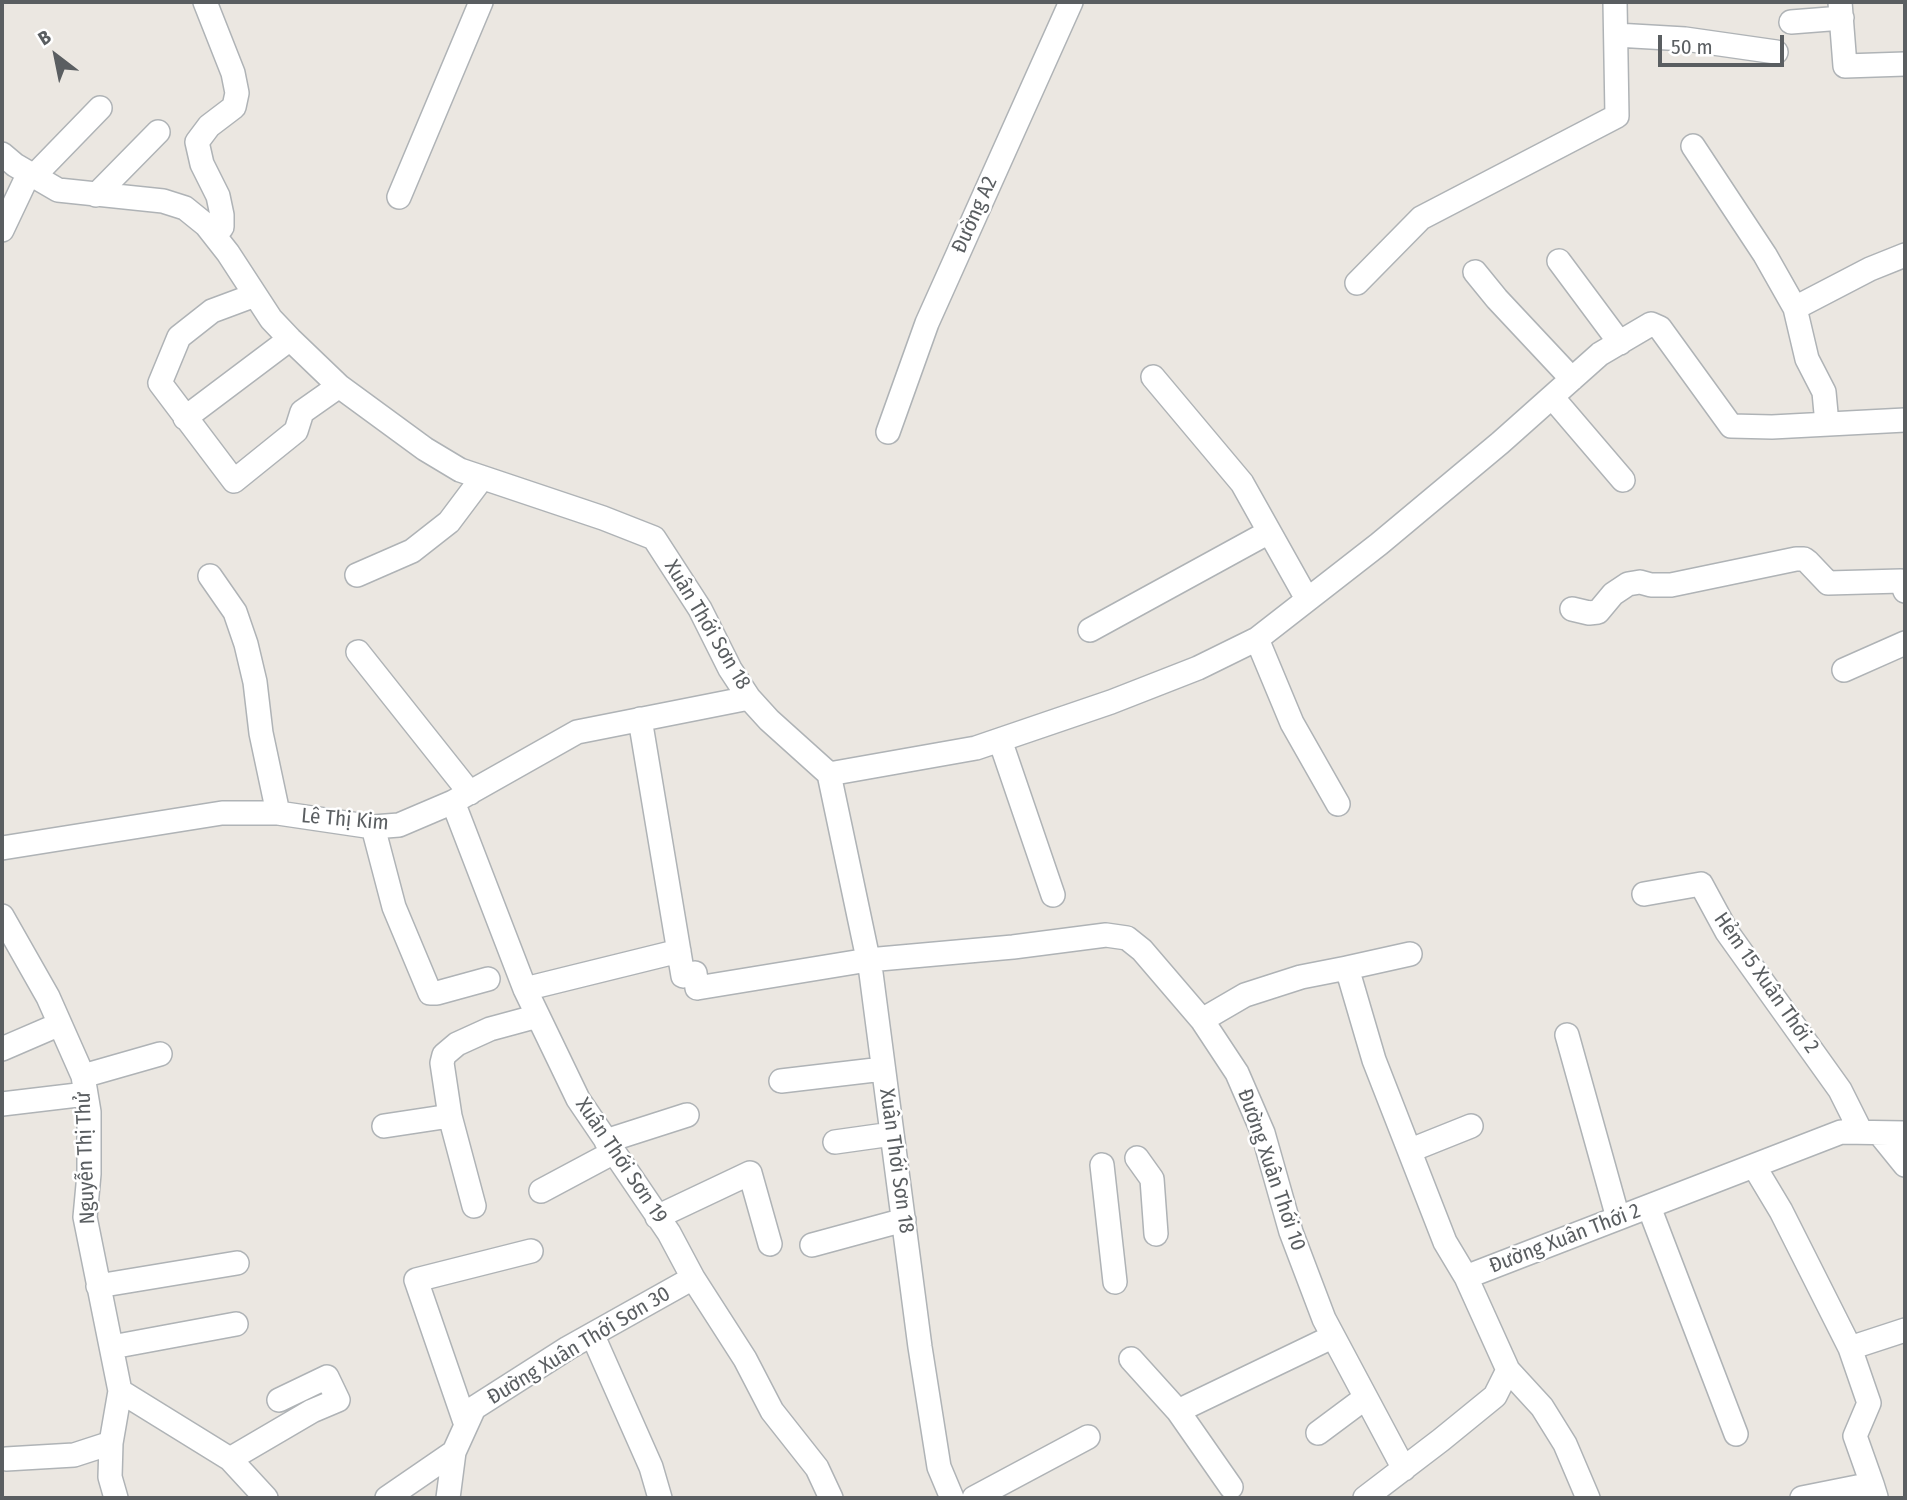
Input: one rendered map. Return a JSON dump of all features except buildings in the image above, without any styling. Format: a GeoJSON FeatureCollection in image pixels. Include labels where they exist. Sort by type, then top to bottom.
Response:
{"type":"FeatureCollection","features":[{"type":"Feature","properties":{"kind":"street"},"geometry":{"type":"LineString","coordinates":[[205,2],[233,73],[237,93],[234,107],[209,126],[197,142],[202,164],[218,195],[222,215],[222,227],[215,236]]}},
{"type":"Feature","properties":{"kind":"street"},"geometry":{"type":"LineString","coordinates":[[399,197],[481,2]]}},
{"type":"Feature","properties":{"kind":"street","name":"Đường A2"},"geometry":{"type":"LineString","coordinates":[[888,432],[928,323],[1071,2]]}},
{"type":"Feature","properties":{"kind":"street"},"geometry":{"type":"LineString","coordinates":[[1357,283],[1421,218],[1617,116],[1615,2]]}},
{"type":"Feature","properties":{"kind":"street"},"geometry":{"type":"LineString","coordinates":[[1791,22],[1841,10],[1845,66],[1905,64]]}},
{"type":"Feature","properties":{"kind":"street"},"geometry":{"type":"LineString","coordinates":[[1616,35],[1685,39],[1776,52]]}},
{"type":"Feature","properties":{"kind":"street"},"geometry":{"type":"LineString","coordinates":[[2,230],[32,175],[100,108]]}},
{"type":"Feature","properties":{"kind":"street"},"geometry":{"type":"LineString","coordinates":[[96,195],[158,132]]}},
{"type":"Feature","properties":{"kind":"street"},"geometry":{"type":"LineString","coordinates":[[1693,146],[1765,255],[1794,308],[1807,359],[1824,392],[1827,424]]}},
{"type":"Feature","properties":{"kind":"street","name":"Xuân Thới Sơn 18"},"geometry":{"type":"LineString","coordinates":[[2,153],[58,190],[163,201],[185,208],[215,236],[271,319],[290,339],[339,386],[425,449],[460,470],[654,538],[700,609],[730,669],[749,698],[769,720],[829,774],[868,960],[939,1467],[952,1498]]}},
{"type":"Feature","properties":{"kind":"street"},"geometry":{"type":"LineString","coordinates":[[1794,308],[1870,269],[1905,255]]}},
{"type":"Feature","properties":{"kind":"street"},"geometry":{"type":"LineString","coordinates":[[1559,261],[1620,343]]}},
{"type":"Feature","properties":{"kind":"street"},"geometry":{"type":"LineString","coordinates":[[1475,272],[1572,379]]}},
{"type":"Feature","properties":{"kind":"street"},"geometry":{"type":"LineString","coordinates":[[255,295],[212,311],[179,337],[160,383],[234,481],[296,431],[302,412],[339,386]]}},
{"type":"Feature","properties":{"kind":"street"},"geometry":{"type":"LineString","coordinates":[[829,774],[976,748],[1186,673],[1257,639],[1380,544],[1600,354],[1651,324],[1660,328],[1731,426],[1897,420]]}},
{"type":"Feature","properties":{"kind":"street"},"geometry":{"type":"LineString","coordinates":[[185,418],[290,339]]}},
{"type":"Feature","properties":{"kind":"street"},"geometry":{"type":"LineString","coordinates":[[1153,377],[1242,483],[1307,599]]}},
{"type":"Feature","properties":{"kind":"street"},"geometry":{"type":"LineString","coordinates":[[1552,397],[1623,480]]}},
{"type":"Feature","properties":{"kind":"street"},"geometry":{"type":"LineString","coordinates":[[358,575],[412,551],[449,522],[482,478]]}},
{"type":"Feature","properties":{"kind":"street"},"geometry":{"type":"LineString","coordinates":[[1090,630],[1269,532]]}},
{"type":"Feature","properties":{"kind":"street"},"geometry":{"type":"LineString","coordinates":[[1572,609],[1598,612],[1613,594],[1628,584],[1640,582],[1671,585],[1796,559],[1808,562],[1828,583],[1901,581],[1905,592]]}},
{"type":"Feature","properties":{"kind":"street"},"geometry":{"type":"LineString","coordinates":[[210,576],[235,612],[246,644],[256,682],[261,733],[278,813]]}},
{"type":"Feature","properties":{"kind":"street"},"geometry":{"type":"LineString","coordinates":[[1257,639],[1292,723],[1338,804]]}},
{"type":"Feature","properties":{"kind":"street"},"geometry":{"type":"LineString","coordinates":[[1844,670],[1905,643]]}},
{"type":"Feature","properties":{"kind":"street","name":"Xuân Thới Sơn 19"},"geometry":{"type":"LineString","coordinates":[[358,652],[462,797],[525,989],[578,1099],[657,1217],[745,1360],[772,1411],[817,1468],[831,1498]]}},
{"type":"Feature","properties":{"kind":"street","name":"Lê Thị Kim"},"geometry":{"type":"LineString","coordinates":[[2,848],[222,813],[278,813],[373,827],[399,825],[462,797],[577,732],[749,698]]}},
{"type":"Feature","properties":{"kind":"street"},"geometry":{"type":"LineString","coordinates":[[525,989],[679,951],[640,719]]}},
{"type":"Feature","properties":{"kind":"street"},"geometry":{"type":"LineString","coordinates":[[1000,740],[1053,895]]}},
{"type":"Feature","properties":{"kind":"street"},"geometry":{"type":"LineString","coordinates":[[373,827],[394,907],[430,993],[488,979]]}},
{"type":"Feature","properties":{"kind":"street","name":"Hẻm 15 Xuân Thới 2"},"geometry":{"type":"LineString","coordinates":[[1644,894],[1701,884],[1727,932],[1870,1132]]}},
{"type":"Feature","properties":{"kind":"street","name":"Nguyễn Thị Thử"},"geometry":{"type":"LineString","coordinates":[[2,916],[60,1024],[84,1085],[89,1112],[89,1174],[85,1217],[120,1391],[111,1443],[110,1477],[116,1498]]}},
{"type":"Feature","properties":{"kind":"street","name":"Đường Xuân Thới 10"},"geometry":{"type":"LineString","coordinates":[[679,951],[683,976],[695,973],[697,988],[868,960],[1013,947],[1106,935],[1127,938],[1142,950],[1202,1020],[1237,1073],[1263,1133],[1291,1233],[1332,1336],[1404,1469]]}},
{"type":"Feature","properties":{"kind":"street"},"geometry":{"type":"LineString","coordinates":[[1202,1020],[1245,995],[1301,977],[1410,954]]}},
{"type":"Feature","properties":{"kind":"street"},"geometry":{"type":"LineString","coordinates":[[1347,968],[1374,1060],[1446,1242],[1466,1277]]}},
{"type":"Feature","properties":{"kind":"street"},"geometry":{"type":"LineString","coordinates":[[474,1206],[450,1116],[442,1063],[444,1055],[457,1044],[490,1029],[538,1016]]}},
{"type":"Feature","properties":{"kind":"street"},"geometry":{"type":"LineString","coordinates":[[2,1049],[60,1024]]}},
{"type":"Feature","properties":{"kind":"street"},"geometry":{"type":"LineString","coordinates":[[1567,1035],[1618,1219]]}},
{"type":"Feature","properties":{"kind":"street"},"geometry":{"type":"LineString","coordinates":[[2,1104],[84,1085],[160,1054]]}},
{"type":"Feature","properties":{"kind":"street"},"geometry":{"type":"LineString","coordinates":[[780,1081],[883,1069]]}},
{"type":"Feature","properties":{"kind":"street"},"geometry":{"type":"LineString","coordinates":[[541,1191],[610,1146],[687,1115]]}},
{"type":"Feature","properties":{"kind":"street"},"geometry":{"type":"LineString","coordinates":[[384,1126],[450,1116]]}},
{"type":"Feature","properties":{"kind":"street"},"geometry":{"type":"LineString","coordinates":[[1411,1150],[1471,1126]]}},
{"type":"Feature","properties":{"kind":"street","name":"Đường Xuân Thới 2"},"geometry":{"type":"LineString","coordinates":[[1588,1498],[1564,1444],[1542,1407],[1507,1370],[1466,1277],[1840,1132],[1905,1133]]}},
{"type":"Feature","properties":{"kind":"street"},"geometry":{"type":"LineString","coordinates":[[1870,1132],[1905,1165]]}},
{"type":"Feature","properties":{"kind":"street"},"geometry":{"type":"LineString","coordinates":[[835,1142],[892,1134]]}},
{"type":"Feature","properties":{"kind":"street"},"geometry":{"type":"LineString","coordinates":[[1137,1158],[1152,1179],[1156,1234]]}},
{"type":"Feature","properties":{"kind":"street"},"geometry":{"type":"LineString","coordinates":[[1102,1166],[1115,1282]]}},
{"type":"Feature","properties":{"kind":"street"},"geometry":{"type":"LineString","coordinates":[[1754,1166],[1781,1212],[1850,1348],[1869,1403],[1854,1436],[1874,1491],[1802,1498]]}},
{"type":"Feature","properties":{"kind":"street"},"geometry":{"type":"LineString","coordinates":[[657,1217],[750,1173],[770,1244]]}},
{"type":"Feature","properties":{"kind":"street"},"geometry":{"type":"LineString","coordinates":[[1649,1207],[1736,1434]]}},
{"type":"Feature","properties":{"kind":"street"},"geometry":{"type":"LineString","coordinates":[[812,1245],[904,1220]]}},
{"type":"Feature","properties":{"kind":"street"},"geometry":{"type":"LineString","coordinates":[[466,1425],[416,1279],[531,1251]]}},
{"type":"Feature","properties":{"kind":"street"},"geometry":{"type":"LineString","coordinates":[[98,1286],[237,1264]]}},
{"type":"Feature","properties":{"kind":"street","name":"Đường Xuân Thới Sơn 30"},"geometry":{"type":"LineString","coordinates":[[448,1498],[454,1452],[474,1408],[568,1348],[693,1278]]}},
{"type":"Feature","properties":{"kind":"street"},"geometry":{"type":"LineString","coordinates":[[112,1347],[236,1324]]}},
{"type":"Feature","properties":{"kind":"street"},"geometry":{"type":"LineString","coordinates":[[1850,1348],[1905,1330]]}},
{"type":"Feature","properties":{"kind":"street"},"geometry":{"type":"LineString","coordinates":[[593,1336],[651,1467],[660,1498]]}},
{"type":"Feature","properties":{"kind":"street"},"geometry":{"type":"LineString","coordinates":[[1178,1411],[1332,1336]]}},
{"type":"Feature","properties":{"kind":"street"},"geometry":{"type":"LineString","coordinates":[[1131,1359],[1178,1411],[1231,1487]]}},
{"type":"Feature","properties":{"kind":"street"},"geometry":{"type":"LineString","coordinates":[[1365,1498],[1495,1396],[1507,1370]]}},
{"type":"Feature","properties":{"kind":"street"},"geometry":{"type":"LineString","coordinates":[[230,1459],[280,1429],[338,1400],[327,1377],[279,1400]]}},
{"type":"Feature","properties":{"kind":"street"},"geometry":{"type":"LineString","coordinates":[[120,1391],[230,1459],[266,1498]]}},
{"type":"Feature","properties":{"kind":"street"},"geometry":{"type":"LineString","coordinates":[[1318,1433],[1365,1398]]}},
{"type":"Feature","properties":{"kind":"street"},"geometry":{"type":"LineString","coordinates":[[974,1498],[1088,1437]]}},
{"type":"Feature","properties":{"kind":"street"},"geometry":{"type":"LineString","coordinates":[[6,1459],[74,1455],[111,1443]]}},
{"type":"Feature","properties":{"kind":"street"},"geometry":{"type":"LineString","coordinates":[[387,1498],[454,1452]]}}]}
